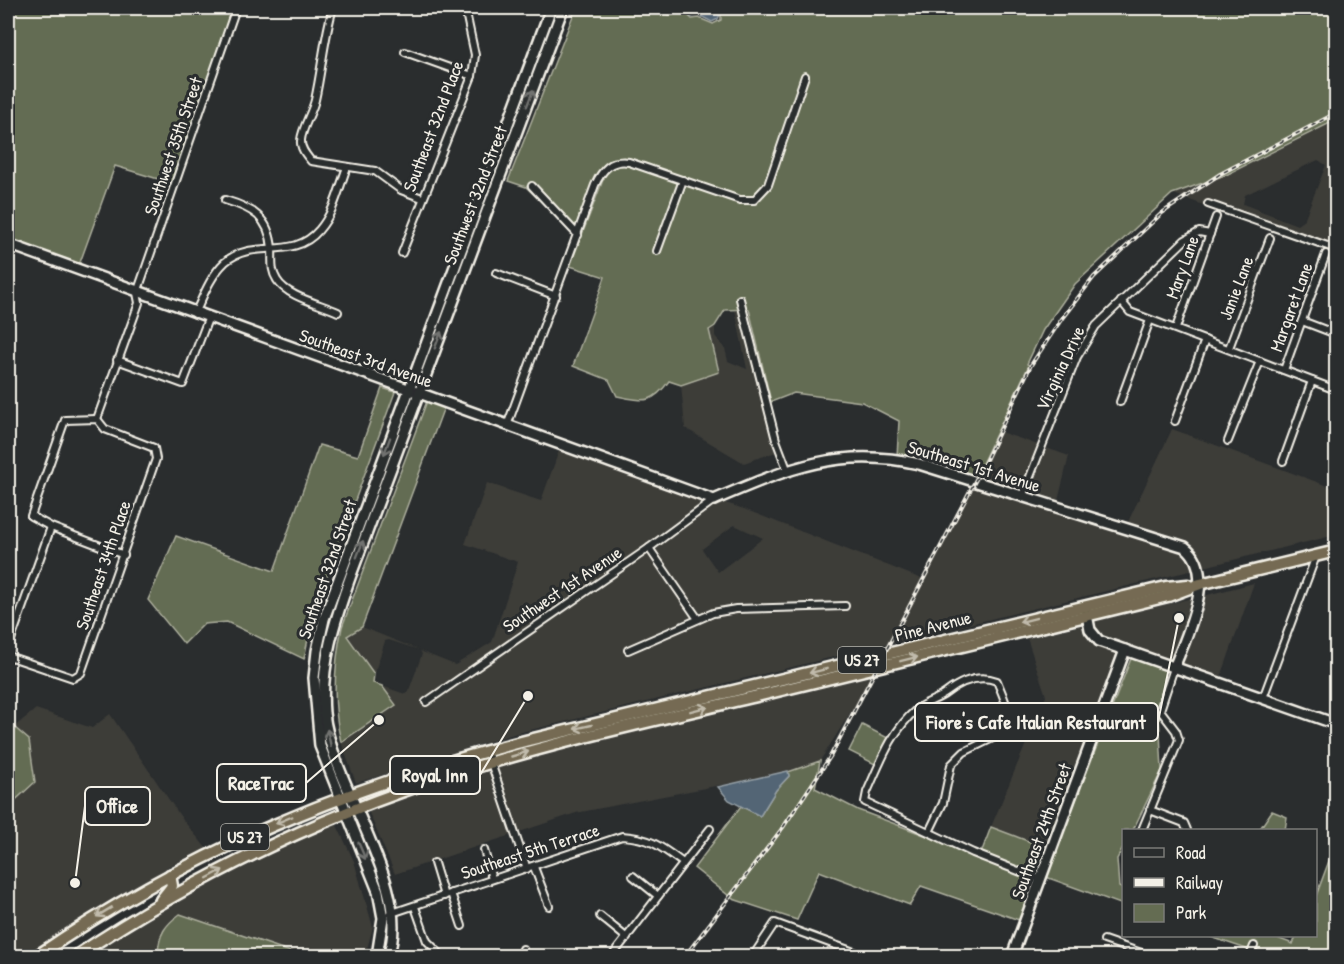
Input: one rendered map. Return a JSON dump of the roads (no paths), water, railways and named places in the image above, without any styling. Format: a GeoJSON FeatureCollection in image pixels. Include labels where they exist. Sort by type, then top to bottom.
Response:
{"type":"FeatureCollection","features":[{"type":"Feature","properties":{"kind":"highway","name":"Pine Avenue"},"geometry":{"type":"LineString","coordinates":[[641,718],[1086,611],[1166,587],[1200,584],[1336,551]]}},
{"type":"Feature","properties":{"kind":"highway","name":"US 27"},"geometry":{"type":"LineString","coordinates":[[37,957],[105,911],[170,874],[236,841],[343,795],[487,751],[641,718]]}},
{"type":"Feature","properties":{"kind":"highway","name":"US 27"},"geometry":{"type":"LineString","coordinates":[[76,957],[132,921],[219,872],[350,811],[491,762],[641,718]]}},
{"type":"Feature","properties":{"kind":"highway"},"geometry":{"type":"LineString","coordinates":[[132,921],[144,909],[169,892],[172,886],[170,874]]}},
{"type":"Feature","properties":{"kind":"main road","name":"Southwest 32nd Street"},"geometry":{"type":"LineString","coordinates":[[407,391],[550,8]]}},
{"type":"Feature","properties":{"kind":"main road","name":"Southwest 32nd Street"},"geometry":{"type":"LineString","coordinates":[[418,394],[563,8]]}},
{"type":"Feature","properties":{"kind":"main road","name":"Southeast 3rd Avenue"},"geometry":{"type":"LineString","coordinates":[[8,244],[208,319],[714,500]]}},
{"type":"Feature","properties":{"kind":"main road","name":"Southeast 32nd Street"},"geometry":{"type":"LineString","coordinates":[[343,795],[320,746],[314,701],[316,651],[324,619],[407,391]]}},
{"type":"Feature","properties":{"kind":"main road","name":"Southeast 32nd Street"},"geometry":{"type":"LineString","coordinates":[[343,795],[324,715],[323,688],[328,647],[347,585],[418,394]]}},
{"type":"Feature","properties":{"kind":"main road","name":"Southeast 1st Avenue"},"geometry":{"type":"LineString","coordinates":[[714,500],[787,469],[830,459],[879,457],[919,464],[1185,547],[1195,561],[1200,584]]}},
{"type":"Feature","properties":{"kind":"main road"},"geometry":{"type":"LineString","coordinates":[[1174,668],[1199,600],[1200,584]]}},
{"type":"Feature","properties":{"kind":"main road"},"geometry":{"type":"LineString","coordinates":[[1086,611],[1093,635],[1099,640],[1336,724]]}},
{"type":"Feature","properties":{"kind":"main road","name":"Southeast 24th Street"},"geometry":{"type":"LineString","coordinates":[[1012,957],[1125,650]]}},
{"type":"Feature","properties":{"kind":"main road"},"geometry":{"type":"LineString","coordinates":[[343,795],[388,887],[393,911],[388,957]]}},
{"type":"Feature","properties":{"kind":"main road"},"geometry":{"type":"LineString","coordinates":[[350,811],[378,891],[383,918],[377,957]]}},
{"type":"Feature","properties":{"kind":"street","name":"Southwest 35th Street"},"geometry":{"type":"LineString","coordinates":[[97,419],[139,303],[137,293],[236,8]]}},
{"type":"Feature","properties":{"kind":"street"},"geometry":{"type":"LineString","coordinates":[[333,8],[325,36],[315,98],[301,140],[303,152],[311,161],[375,171],[401,190],[422,198]]}},
{"type":"Feature","properties":{"kind":"street","name":"Southeast 32nd Place"},"geometry":{"type":"LineString","coordinates":[[402,253],[472,76],[476,55],[465,8]]}},
{"type":"Feature","properties":{"kind":"street"},"geometry":{"type":"LineString","coordinates":[[405,52],[472,76]]}},
{"type":"Feature","properties":{"kind":"street"},"geometry":{"type":"LineString","coordinates":[[507,426],[599,177],[614,162],[629,162],[740,200],[751,201],[760,196],[768,185],[805,76]]}},
{"type":"Feature","properties":{"kind":"street"},"geometry":{"type":"LineString","coordinates":[[195,314],[218,270],[227,260],[249,249],[289,249],[303,243],[318,231],[330,215],[347,167]]}},
{"type":"Feature","properties":{"kind":"street"},"geometry":{"type":"LineString","coordinates":[[657,251],[683,180]]}},
{"type":"Feature","properties":{"kind":"street"},"geometry":{"type":"LineString","coordinates":[[532,186],[578,235]]}},
{"type":"Feature","properties":{"kind":"street"},"geometry":{"type":"LineString","coordinates":[[225,200],[258,213],[268,227],[272,249],[271,265],[277,282],[292,293],[338,312]]}},
{"type":"Feature","properties":{"kind":"street"},"geometry":{"type":"LineString","coordinates":[[1208,204],[1336,249]]}},
{"type":"Feature","properties":{"kind":"street","name":"Mary Lane"},"geometry":{"type":"LineString","coordinates":[[1176,328],[1216,217]]}},
{"type":"Feature","properties":{"kind":"street","name":"Virginia Drive"},"geometry":{"type":"LineString","coordinates":[[1022,497],[1077,357],[1096,326],[1191,234],[1210,234]]}},
{"type":"Feature","properties":{"kind":"street","name":"Janie Lane"},"geometry":{"type":"LineString","coordinates":[[1229,348],[1270,238]]}},
{"type":"Feature","properties":{"kind":"street","name":"Margaret Lane"},"geometry":{"type":"LineString","coordinates":[[1284,370],[1326,254]]}},
{"type":"Feature","properties":{"kind":"street"},"geometry":{"type":"LineString","coordinates":[[496,273],[556,296]]}},
{"type":"Feature","properties":{"kind":"street"},"geometry":{"type":"LineString","coordinates":[[740,298],[776,441],[787,469]]}},
{"type":"Feature","properties":{"kind":"street"},"geometry":{"type":"LineString","coordinates":[[1120,301],[1130,312],[1336,390]]}},
{"type":"Feature","properties":{"kind":"street"},"geometry":{"type":"LineString","coordinates":[[117,360],[183,384],[208,319]]}},
{"type":"Feature","properties":{"kind":"street"},"geometry":{"type":"LineString","coordinates":[[1120,402],[1150,320]]}},
{"type":"Feature","properties":{"kind":"street"},"geometry":{"type":"LineString","coordinates":[[1302,321],[1336,334]]}},
{"type":"Feature","properties":{"kind":"street"},"geometry":{"type":"LineString","coordinates":[[1175,421],[1205,340]]}},
{"type":"Feature","properties":{"kind":"street"},"geometry":{"type":"LineString","coordinates":[[1228,441],[1260,361]]}},
{"type":"Feature","properties":{"kind":"street"},"geometry":{"type":"LineString","coordinates":[[1283,461],[1312,381]]}},
{"type":"Feature","properties":{"kind":"street"},"geometry":{"type":"LineString","coordinates":[[97,419],[65,422],[32,516],[51,527],[123,555]]}},
{"type":"Feature","properties":{"kind":"street","name":"Southeast 34th Place"},"geometry":{"type":"LineString","coordinates":[[8,656],[73,678],[81,673],[156,459],[154,448],[105,429],[97,419]]}},
{"type":"Feature","properties":{"kind":"street","name":"Southwest 1st Avenue"},"geometry":{"type":"LineString","coordinates":[[426,702],[649,548],[714,500]]}},
{"type":"Feature","properties":{"kind":"street"},"geometry":{"type":"LineString","coordinates":[[8,656],[8,648],[51,527]]}},
{"type":"Feature","properties":{"kind":"street"},"geometry":{"type":"LineString","coordinates":[[649,548],[698,619]]}},
{"type":"Feature","properties":{"kind":"street"},"geometry":{"type":"LineString","coordinates":[[1263,698],[1317,555]]}},
{"type":"Feature","properties":{"kind":"street"},"geometry":{"type":"LineString","coordinates":[[628,650],[698,619],[736,609],[845,606]]}},
{"type":"Feature","properties":{"kind":"street"},"geometry":{"type":"LineString","coordinates":[[1143,829],[1179,740],[1176,731],[1160,710],[1174,668]]}},
{"type":"Feature","properties":{"kind":"street"},"geometry":{"type":"LineString","coordinates":[[929,832],[943,803],[951,765],[964,753],[1007,731],[1010,724],[1009,714],[997,681],[986,677],[953,686],[945,694],[919,707],[894,736],[867,792],[865,801],[972,853],[1041,880]]}},
{"type":"Feature","properties":{"kind":"street"},"geometry":{"type":"LineString","coordinates":[[487,751],[527,869]]}},
{"type":"Feature","properties":{"kind":"street"},"geometry":{"type":"LineString","coordinates":[[1150,810],[1184,823],[1186,829]]}},
{"type":"Feature","properties":{"kind":"street"},"geometry":{"type":"LineString","coordinates":[[612,957],[710,829]]}},
{"type":"Feature","properties":{"kind":"street","name":"Southeast 5th Terrace"},"geometry":{"type":"LineString","coordinates":[[383,918],[393,911],[415,907],[622,836],[650,840],[683,863]]}},
{"type":"Feature","properties":{"kind":"street"},"geometry":{"type":"LineString","coordinates":[[483,850],[492,879]]}},
{"type":"Feature","properties":{"kind":"street"},"geometry":{"type":"LineString","coordinates":[[434,863],[444,896]]}},
{"type":"Feature","properties":{"kind":"street"},"geometry":{"type":"LineString","coordinates":[[534,867],[549,906]]}},
{"type":"Feature","properties":{"kind":"street"},"geometry":{"type":"LineString","coordinates":[[633,876],[658,896]]}},
{"type":"Feature","properties":{"kind":"street"},"geometry":{"type":"LineString","coordinates":[[451,893],[462,926]]}},
{"type":"Feature","properties":{"kind":"street"},"geometry":{"type":"LineString","coordinates":[[415,907],[431,947],[442,957]]}},
{"type":"Feature","properties":{"kind":"street"},"geometry":{"type":"LineString","coordinates":[[600,916],[627,938]]}},
{"type":"Feature","properties":{"kind":"street"},"geometry":{"type":"LineString","coordinates":[[753,957],[775,923],[865,957]]}},
{"type":"Feature","properties":{"kind":"street"},"geometry":{"type":"LineString","coordinates":[[1104,940],[1150,957]]}},
{"type":"Feature","properties":{"kind":"street"},"geometry":{"type":"LineString","coordinates":[[1250,957],[1254,946]]}},
{"type":"Feature","properties":{"kind":"street"},"geometry":{"type":"LineString","coordinates":[[428,957],[431,947]]}},
{"type":"Feature","properties":{"kind":"street"},"geometry":{"type":"LineString","coordinates":[[520,957],[523,949]]}},
{"type":"Feature","properties":{"kind":"water"},"geometry":{"type":"Polygon","coordinates":[[[652,8],[718,8],[720,14],[718,19],[712,22],[699,15],[691,17],[685,10],[670,12],[652,8]]]}},
{"type":"Feature","properties":{"kind":"water"},"geometry":{"type":"Polygon","coordinates":[[[788,771],[789,776],[776,790],[760,816],[729,800],[718,787],[788,771]]]}},
{"type":"Feature","properties":{"kind":"railway"},"geometry":{"type":"LineString","coordinates":[[685,956],[784,826],[830,757],[984,464],[1031,365],[1063,317],[1094,277],[1162,213],[1220,174],[1336,113]]}},
{"type":"Feature","properties":{"kind":"place","name":"Fiore's Cafe Italian Restaurant"},"geometry":{"type":"Point","coordinates":[1179,618]}},
{"type":"Feature","properties":{"kind":"place","name":"Royal Inn"},"geometry":{"type":"Point","coordinates":[528,696]}},
{"type":"Feature","properties":{"kind":"place","name":"RaceTrac"},"geometry":{"type":"Point","coordinates":[379,720]}},
{"type":"Feature","properties":{"kind":"place","name":"Office"},"geometry":{"type":"Point","coordinates":[75,883]}}]}
